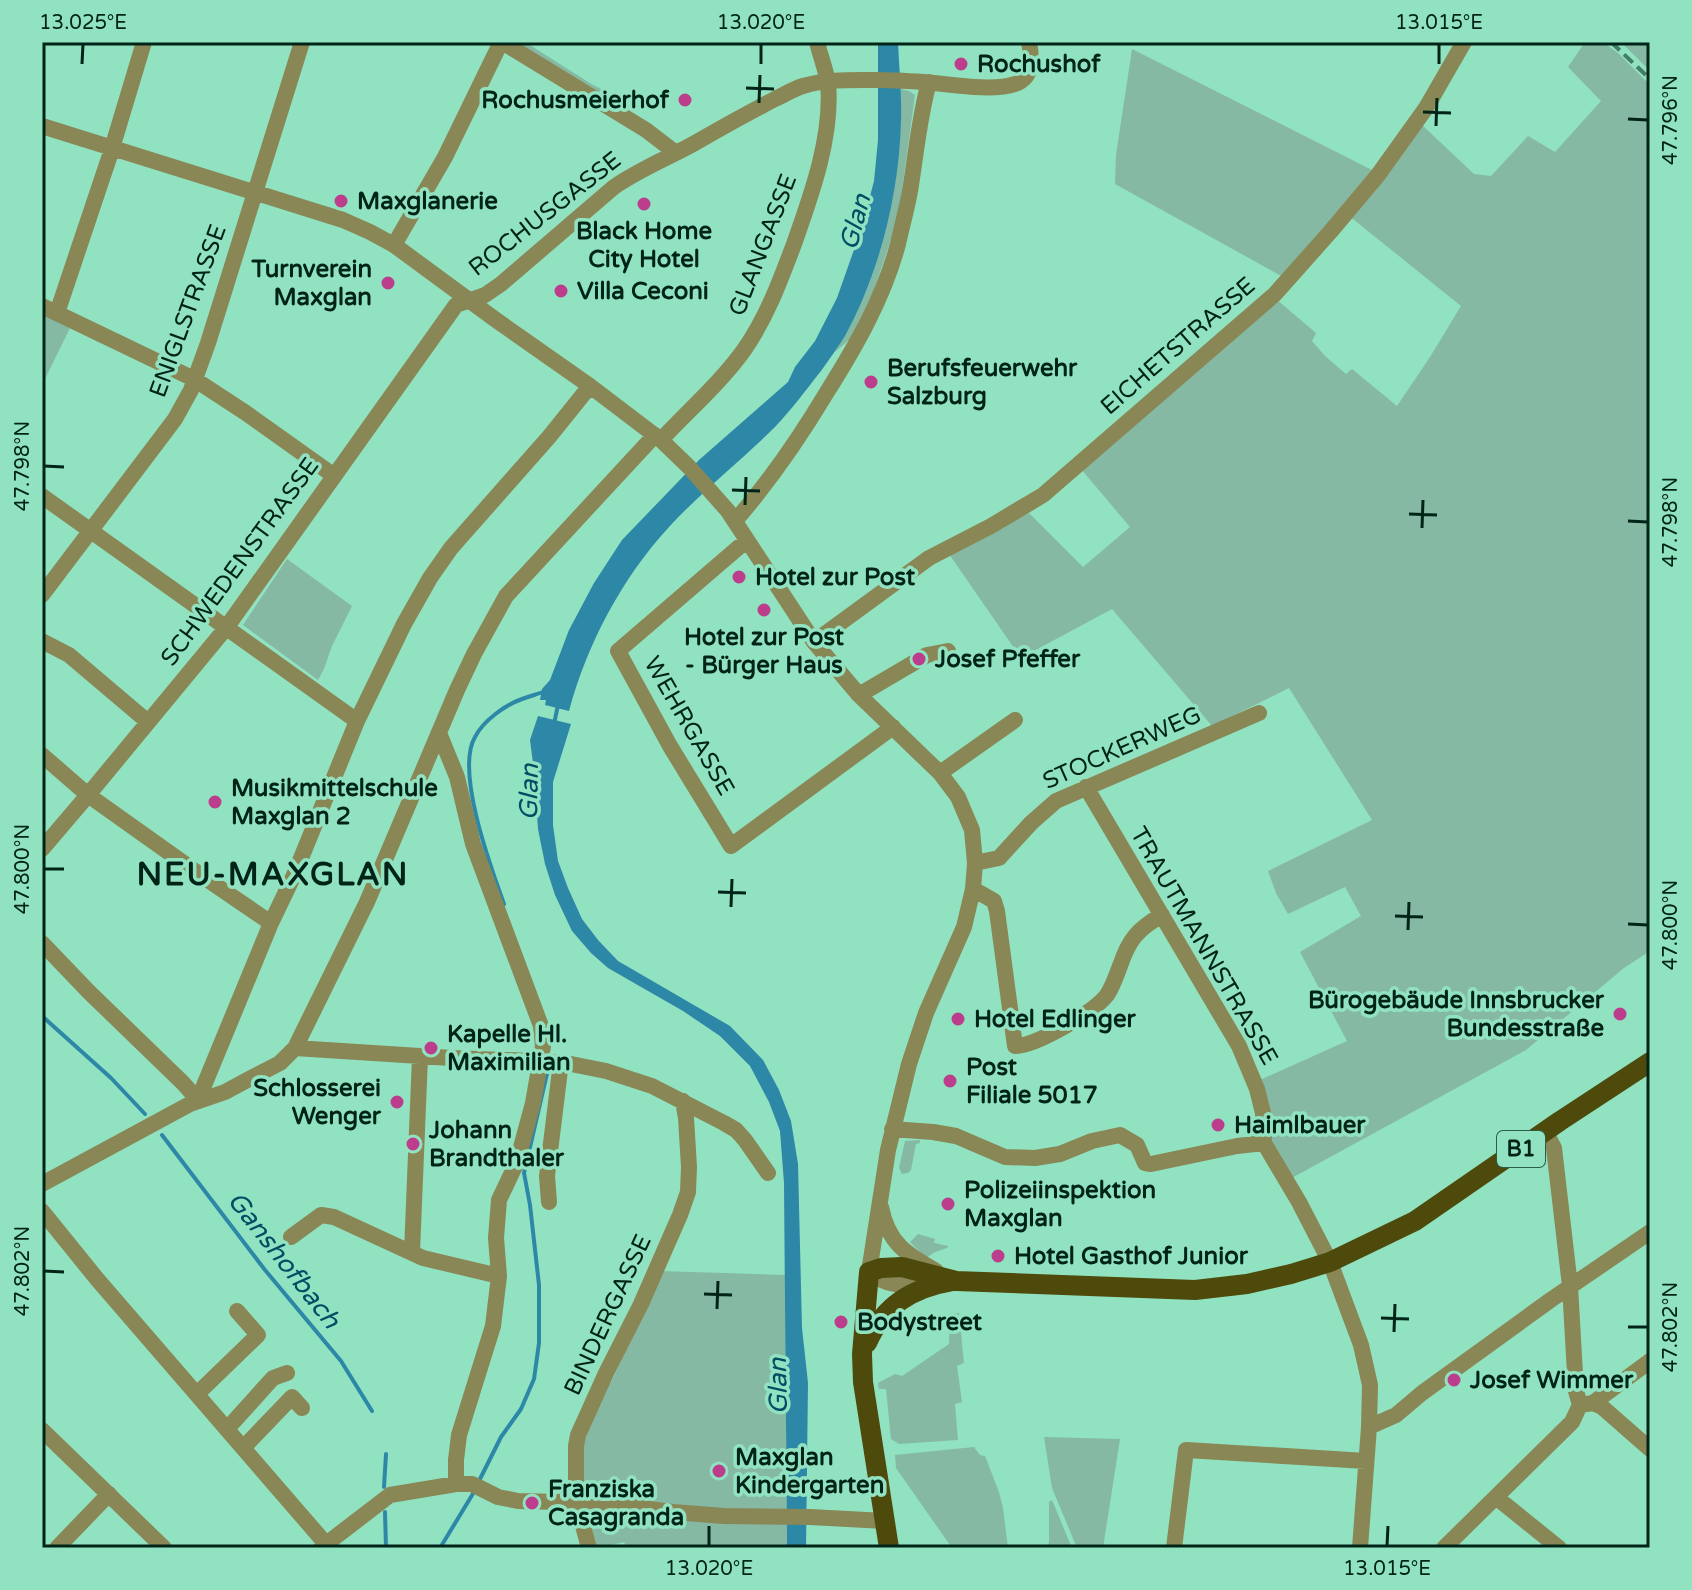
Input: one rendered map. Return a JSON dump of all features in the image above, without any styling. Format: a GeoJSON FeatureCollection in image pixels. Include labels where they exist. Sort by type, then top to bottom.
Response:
{"type":"FeatureCollection","features":[{"type":"Feature","properties":{"kind":"main road","name":"B1"},"geometry":{"type":"LineString","coordinates":[[869,1272],[902,1267],[956,1281],[1195,1290],[1266,1281],[1330,1262],[1415,1221],[1650,1062]]}},
{"type":"Feature","properties":{"kind":"main road"},"geometry":{"type":"LineString","coordinates":[[869,1272],[862,1354],[863,1382],[889,1548]]}},
{"type":"Feature","properties":{"kind":"main road","name":"B1"},"geometry":{"type":"LineString","coordinates":[[862,1354],[874,1327],[886,1312],[915,1291],[956,1281]]}},
{"type":"Feature","properties":{"kind":"street"},"geometry":{"type":"LineString","coordinates":[[144,42],[112,147],[49,310],[194,379],[333,475]]}},
{"type":"Feature","properties":{"kind":"street","name":"ENIGLSTRASSE"},"geometry":{"type":"LineString","coordinates":[[42,595],[175,419],[191,390],[302,42]]}},
{"type":"Feature","properties":{"kind":"street"},"geometry":{"type":"LineString","coordinates":[[394,245],[445,157],[502,42],[646,130],[676,153]]}},
{"type":"Feature","properties":{"kind":"street","name":"GLANGASSE"},"geometry":{"type":"LineString","coordinates":[[295,1048],[367,902],[474,654],[506,596],[742,353],[762,323],[813,190],[825,138],[828,81],[817,42]]}},
{"type":"Feature","properties":{"kind":"street","name":"ROCHUSGASSE"},"geometry":{"type":"LineString","coordinates":[[469,300],[485,295],[501,284],[631,175],[802,86],[828,81],[875,80],[959,86],[1014,84],[1029,72],[1029,42]]}},
{"type":"Feature","properties":{"kind":"street","name":"EICHETSTRASSE"},"geometry":{"type":"LineString","coordinates":[[814,642],[929,558],[1043,495],[1275,294],[1378,175],[1426,108],[1464,42]]}},
{"type":"Feature","properties":{"kind":"street"},"geometry":{"type":"LineString","coordinates":[[735,521],[798,438],[849,356],[883,289],[910,194],[929,82]]}},
{"type":"Feature","properties":{"kind":"street"},"geometry":{"type":"LineString","coordinates":[[42,126],[343,220],[370,232],[394,245],[590,386],[658,438],[689,467],[735,521],[814,642],[859,695],[940,773],[958,797],[972,830],[975,863],[973,889],[964,927],[922,1024],[909,1064],[892,1129],[869,1272]]}},
{"type":"Feature","properties":{"kind":"street","name":"SCHWEDENSTRASSE"},"geometry":{"type":"LineString","coordinates":[[42,849],[226,628],[441,324],[456,305],[469,300]]}},
{"type":"Feature","properties":{"kind":"street"},"geometry":{"type":"LineString","coordinates":[[198,1100],[357,721],[404,624],[451,548],[590,386]]}},
{"type":"Feature","properties":{"kind":"street"},"geometry":{"type":"LineString","coordinates":[[42,496],[357,721]]}},
{"type":"Feature","properties":{"kind":"street","name":"WEHRGASSE"},"geometry":{"type":"LineString","coordinates":[[748,542],[618,651],[670,746],[731,846],[893,727]]}},
{"type":"Feature","properties":{"kind":"street"},"geometry":{"type":"LineString","coordinates":[[42,641],[69,655],[148,722]]}},
{"type":"Feature","properties":{"kind":"street"},"geometry":{"type":"LineString","coordinates":[[859,695],[927,655],[948,651]]}},
{"type":"Feature","properties":{"kind":"street","name":"STOCKERWEG"},"geometry":{"type":"LineString","coordinates":[[975,863],[999,858],[1056,801],[1259,713]]}},
{"type":"Feature","properties":{"kind":"street"},"geometry":{"type":"LineString","coordinates":[[940,773],[1015,720]]}},
{"type":"Feature","properties":{"kind":"street"},"geometry":{"type":"LineString","coordinates":[[439,733],[457,777],[478,858],[541,1026],[543,1046],[551,1062],[549,1202]]}},
{"type":"Feature","properties":{"kind":"street"},"geometry":{"type":"LineString","coordinates":[[42,755],[88,795],[271,923]]}},
{"type":"Feature","properties":{"kind":"street","name":"TRAUTMANNSTRASSE"},"geometry":{"type":"LineString","coordinates":[[1086,787],[1239,1046],[1257,1089],[1263,1113],[1264,1143],[1330,1262],[1361,1345],[1370,1385],[1360,1548]]}},
{"type":"Feature","properties":{"kind":"street"},"geometry":{"type":"LineString","coordinates":[[973,889],[994,901],[997,911],[1015,1046],[1042,1039],[1099,1004],[1113,984],[1127,945],[1162,915]]}},
{"type":"Feature","properties":{"kind":"street"},"geometry":{"type":"LineString","coordinates":[[42,943],[198,1100]]}},
{"type":"Feature","properties":{"kind":"street"},"geometry":{"type":"LineString","coordinates":[[42,1184],[198,1100],[225,1092],[280,1063],[295,1048],[551,1062],[606,1071],[652,1086],[736,1130],[768,1173]]}},
{"type":"Feature","properties":{"kind":"street"},"geometry":{"type":"LineString","coordinates":[[412,1252],[420,1057]]}},
{"type":"Feature","properties":{"kind":"street"},"geometry":{"type":"LineString","coordinates":[[456,1484],[459,1435],[493,1326],[499,1276],[496,1238],[499,1200],[517,1162],[533,1103],[551,1062]]}},
{"type":"Feature","properties":{"kind":"street","name":"BINDERGASSE"},"geometry":{"type":"LineString","coordinates":[[589,1548],[576,1500],[578,1435],[641,1304],[688,1192],[683,1101]]}},
{"type":"Feature","properties":{"kind":"street"},"geometry":{"type":"LineString","coordinates":[[892,1129],[956,1136],[1005,1157],[1035,1158],[1060,1154],[1092,1141],[1120,1135],[1137,1145],[1145,1163],[1151,1164],[1264,1143]]}},
{"type":"Feature","properties":{"kind":"street"},"geometry":{"type":"LineString","coordinates":[[1545,1131],[1554,1148],[1570,1286],[1576,1391],[1586,1404],[1602,1407],[1648,1447]]}},
{"type":"Feature","properties":{"kind":"street"},"geometry":{"type":"LineString","coordinates":[[880,1202],[883,1218],[899,1247],[956,1281]]}},
{"type":"Feature","properties":{"kind":"street"},"geometry":{"type":"LineString","coordinates":[[42,1211],[324,1546],[385,1498],[426,1487],[456,1484],[472,1484],[498,1497],[518,1501],[576,1500],[724,1516],[885,1521]]}},
{"type":"Feature","properties":{"kind":"street"},"geometry":{"type":"LineString","coordinates":[[291,1237],[321,1215],[334,1217],[423,1258],[499,1276]]}},
{"type":"Feature","properties":{"kind":"street"},"geometry":{"type":"LineString","coordinates":[[1369,1427],[1396,1415],[1570,1286],[1650,1232]]}},
{"type":"Feature","properties":{"kind":"street","name":"B1"},"geometry":{"type":"LineString","coordinates":[[869,1272],[892,1285],[934,1285]]}},
{"type":"Feature","properties":{"kind":"street"},"geometry":{"type":"LineString","coordinates":[[197,1394],[258,1335],[237,1311]]}},
{"type":"Feature","properties":{"kind":"street"},"geometry":{"type":"LineString","coordinates":[[1444,1548],[1572,1422],[1586,1404],[1650,1361]]}},
{"type":"Feature","properties":{"kind":"street"},"geometry":{"type":"LineString","coordinates":[[227,1429],[273,1378],[287,1373]]}},
{"type":"Feature","properties":{"kind":"street"},"geometry":{"type":"LineString","coordinates":[[243,1448],[292,1397],[302,1408]]}},
{"type":"Feature","properties":{"kind":"street"},"geometry":{"type":"LineString","coordinates":[[42,1430],[164,1548]]}},
{"type":"Feature","properties":{"kind":"street"},"geometry":{"type":"LineString","coordinates":[[1174,1548],[1186,1450],[1366,1461]]}},
{"type":"Feature","properties":{"kind":"street"},"geometry":{"type":"LineString","coordinates":[[57,1548],[109,1494]]}},
{"type":"Feature","properties":{"kind":"street"},"geometry":{"type":"LineString","coordinates":[[1497,1498],[1559,1548]]}},
{"type":"Feature","properties":{"kind":"green space"},"geometry":{"type":"Polygon","coordinates":[[[515,42],[525,42],[616,96],[616,100],[601,94],[515,42]]]}},
{"type":"Feature","properties":{"kind":"green space"},"geometry":{"type":"Polygon","coordinates":[[[1585,42],[1603,42],[1650,85],[1650,951],[1624,968],[1526,1050],[1290,1179],[1271,1145],[1260,1080],[1347,1041],[1300,952],[1361,916],[1345,887],[1288,914],[1268,871],[1372,820],[1289,688],[1212,726],[1112,609],[1021,658],[949,554],[1029,513],[1083,567],[1130,527],[1081,469],[1276,299],[1316,333],[1312,341],[1325,356],[1346,374],[1352,369],[1397,406],[1461,306],[1348,215],[1421,124],[1474,174],[1491,176],[1528,136],[1555,152],[1601,101],[1568,67],[1585,42]]]}},
{"type":"Feature","properties":{"kind":"green space"},"geometry":{"type":"Polygon","coordinates":[[[1650,42],[1650,71],[1622,43],[1650,42]]]}},
{"type":"Feature","properties":{"kind":"green space"},"geometry":{"type":"Polygon","coordinates":[[[1132,49],[1376,172],[1285,278],[1115,184],[1116,155],[1132,49]]]}},
{"type":"Feature","properties":{"kind":"green space"},"geometry":{"type":"Polygon","coordinates":[[[901,89],[915,95],[898,219],[874,290],[850,339],[835,352],[866,291],[887,225],[898,157],[901,89]]]}},
{"type":"Feature","properties":{"kind":"green space"},"geometry":{"type":"Polygon","coordinates":[[[42,314],[70,328],[42,385],[42,314]]]}},
{"type":"Feature","properties":{"kind":"green space"},"geometry":{"type":"Polygon","coordinates":[[[287,559],[352,606],[318,680],[243,625],[287,559]]]}},
{"type":"Feature","properties":{"kind":"green space"},"geometry":{"type":"Polygon","coordinates":[[[920,1140],[916,1144],[911,1170],[902,1174],[899,1168],[905,1141],[920,1140]]]}},
{"type":"Feature","properties":{"kind":"green space"},"geometry":{"type":"Polygon","coordinates":[[[918,1234],[935,1239],[934,1243],[948,1246],[926,1258],[910,1242],[918,1234]]]}},
{"type":"Feature","properties":{"kind":"green space"},"geometry":{"type":"Polygon","coordinates":[[[659,1271],[785,1275],[787,1548],[627,1548],[624,1542],[597,1548],[584,1496],[580,1447],[659,1271]]]}},
{"type":"Feature","properties":{"kind":"green space"},"geometry":{"type":"Polygon","coordinates":[[[959,1313],[964,1363],[957,1366],[962,1402],[955,1404],[958,1440],[899,1444],[891,1439],[886,1389],[879,1389],[878,1383],[895,1374],[902,1376],[949,1344],[950,1314],[959,1313]]]}},
{"type":"Feature","properties":{"kind":"green space"},"geometry":{"type":"Polygon","coordinates":[[[1044,1437],[1120,1439],[1103,1548],[1077,1548],[1052,1488],[1044,1437]]]}},
{"type":"Feature","properties":{"kind":"green space"},"geometry":{"type":"Polygon","coordinates":[[[974,1447],[985,1456],[999,1492],[1008,1548],[952,1548],[896,1468],[895,1455],[974,1447]]]}},
{"type":"Feature","properties":{"kind":"green space"},"geometry":{"type":"Polygon","coordinates":[[[1052,1500],[1072,1548],[1047,1548],[1049,1502],[1052,1500]]]}},
{"type":"Feature","properties":{"kind":"water"},"geometry":{"type":"Polygon","coordinates":[[[878,42],[898,42],[901,101],[896,176],[878,259],[845,336],[775,427],[682,514],[636,568],[596,637],[569,711],[545,705],[546,700],[540,700],[542,689],[550,680],[569,630],[622,540],[699,460],[788,382],[795,367],[815,341],[837,298],[862,227],[874,181],[878,140],[878,42]]]}},
{"type":"Feature","properties":{"kind":"water"},"geometry":{"type":"Polygon","coordinates":[[[538,716],[571,724],[553,782],[553,825],[558,861],[582,919],[618,961],[730,1026],[763,1060],[791,1121],[798,1164],[802,1328],[808,1383],[806,1548],[787,1548],[784,1183],[780,1131],[750,1066],[720,1036],[608,968],[572,931],[555,895],[538,829],[530,740],[538,716]]]}},
{"type":"Feature","properties":{"kind":"waterway"},"geometry":{"type":"LineString","coordinates":[[504,904],[477,820],[469,772],[470,752],[475,737],[495,714],[515,702],[546,691]]}},
{"type":"Feature","properties":{"kind":"waterway","name":"Glan"},"geometry":{"type":"LineString","coordinates":[[554,724],[558,705]]}},
{"type":"Feature","properties":{"kind":"waterway","name":"Ganshofbach"},"geometry":{"type":"LineString","coordinates":[[42,1016],[111,1078],[145,1114]]}},
{"type":"Feature","properties":{"kind":"waterway"},"geometry":{"type":"LineString","coordinates":[[479,1481],[501,1437],[521,1409],[534,1379],[539,1343],[539,1285],[524,1173],[549,1065]]}},
{"type":"Feature","properties":{"kind":"waterway","name":"Ganshofbach"},"geometry":{"type":"LineString","coordinates":[[162,1135],[265,1270],[341,1361],[372,1411]]}},
{"type":"Feature","properties":{"kind":"waterway","name":"Ganshofbach"},"geometry":{"type":"LineString","coordinates":[[384,1487],[386,1454]]}},
{"type":"Feature","properties":{"kind":"waterway"},"geometry":{"type":"LineString","coordinates":[[440,1548],[474,1492]]}},
{"type":"Feature","properties":{"kind":"waterway","name":"Ganshofbach"},"geometry":{"type":"LineString","coordinates":[[385,1512],[386,1548]]}},
{"type":"Feature","properties":{"kind":"railway"},"geometry":{"type":"LineString","coordinates":[[1611,42],[1650,79]]}},
{"type":"Feature","properties":{"kind":"place","name":"Rochushof"},"geometry":{"type":"Point","coordinates":[961,64]}},
{"type":"Feature","properties":{"kind":"place","name":"Rochusmeierhof"},"geometry":{"type":"Point","coordinates":[685,100]}},
{"type":"Feature","properties":{"kind":"place","name":"Maxglanerie"},"geometry":{"type":"Point","coordinates":[341,201]}},
{"type":"Feature","properties":{"kind":"place","name":"Black Home City Hotel"},"geometry":{"type":"Point","coordinates":[644,204]}},
{"type":"Feature","properties":{"kind":"place","name":"Turnverein Maxglan"},"geometry":{"type":"Point","coordinates":[388,283]}},
{"type":"Feature","properties":{"kind":"place","name":"Villa Ceconi"},"geometry":{"type":"Point","coordinates":[561,291]}},
{"type":"Feature","properties":{"kind":"place","name":"Berufsfeuerwehr Salzburg"},"geometry":{"type":"Point","coordinates":[871,382]}},
{"type":"Feature","properties":{"kind":"place","name":"Hotel zur Post"},"geometry":{"type":"Point","coordinates":[739,577]}},
{"type":"Feature","properties":{"kind":"place","name":"Hotel zur Post - Bürger Haus"},"geometry":{"type":"Point","coordinates":[764,610]}},
{"type":"Feature","properties":{"kind":"place","name":"Josef Pfeffer"},"geometry":{"type":"Point","coordinates":[919,659]}},
{"type":"Feature","properties":{"kind":"place","name":"Musikmittelschule Maxglan 2"},"geometry":{"type":"Point","coordinates":[215,802]}},
{"type":"Feature","properties":{"kind":"place","name":"Bürogebäude Innsbrucker Bundesstraße"},"geometry":{"type":"Point","coordinates":[1620,1014]}},
{"type":"Feature","properties":{"kind":"place","name":"Hotel Edlinger"},"geometry":{"type":"Point","coordinates":[958,1019]}},
{"type":"Feature","properties":{"kind":"place","name":"Kapelle Hl. Maximilian"},"geometry":{"type":"Point","coordinates":[431,1048]}},
{"type":"Feature","properties":{"kind":"place","name":"Post Filiale 5017"},"geometry":{"type":"Point","coordinates":[950,1081]}},
{"type":"Feature","properties":{"kind":"place","name":"Schlosserei Wenger"},"geometry":{"type":"Point","coordinates":[397,1102]}},
{"type":"Feature","properties":{"kind":"place","name":"Haimlbauer"},"geometry":{"type":"Point","coordinates":[1218,1125]}},
{"type":"Feature","properties":{"kind":"place","name":"Johann Brandthaler"},"geometry":{"type":"Point","coordinates":[413,1144]}},
{"type":"Feature","properties":{"kind":"place","name":"Polizeiinspektion Maxglan"},"geometry":{"type":"Point","coordinates":[948,1204]}},
{"type":"Feature","properties":{"kind":"place","name":"Hotel Gasthof Junior"},"geometry":{"type":"Point","coordinates":[998,1256]}},
{"type":"Feature","properties":{"kind":"place","name":"Bodystreet"},"geometry":{"type":"Point","coordinates":[841,1322]}},
{"type":"Feature","properties":{"kind":"place","name":"Josef Wimmer"},"geometry":{"type":"Point","coordinates":[1454,1380]}},
{"type":"Feature","properties":{"kind":"place","name":"Maxglan Kindergarten"},"geometry":{"type":"Point","coordinates":[719,1471]}},
{"type":"Feature","properties":{"kind":"place","name":"Franziska Casagranda"},"geometry":{"type":"Point","coordinates":[532,1503]}},
{"type":"Feature","properties":{"kind":"district","name":"NEU-MAXGLAN"},"geometry":{"type":"Point","coordinates":[273,875]}}]}
